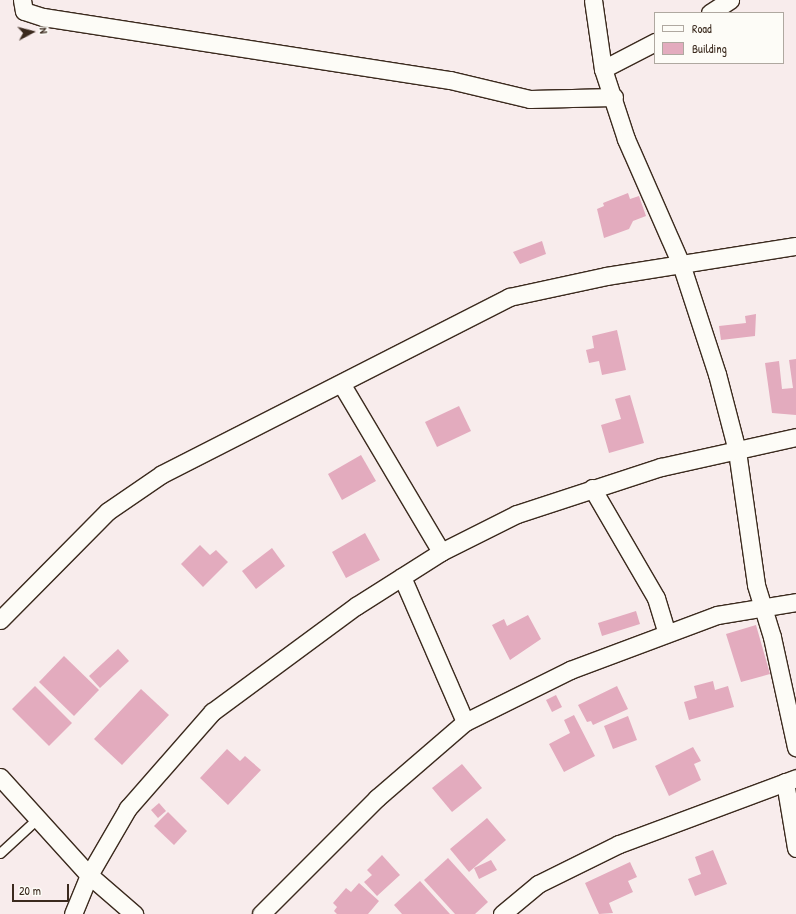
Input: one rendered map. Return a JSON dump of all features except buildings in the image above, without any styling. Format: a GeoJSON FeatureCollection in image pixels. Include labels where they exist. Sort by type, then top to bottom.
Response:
{"type":"FeatureCollection","features":[{"type":"Feature","properties":{"kind":"street"},"geometry":{"type":"LineString","coordinates":[[22,0],[24,11],[43,17],[405,72],[530,99],[614,97]]}},
{"type":"Feature","properties":{"kind":"street"},"geometry":{"type":"LineString","coordinates":[[593,0],[603,69],[614,97],[626,139],[682,264],[737,451],[751,558],[761,605],[772,637],[796,747]]}},
{"type":"Feature","properties":{"kind":"street"},"geometry":{"type":"LineString","coordinates":[[712,12],[730,0]]}},
{"type":"Feature","properties":{"kind":"street"},"geometry":{"type":"LineString","coordinates":[[603,69],[654,43]]}},
{"type":"Feature","properties":{"kind":"street"},"geometry":{"type":"LineString","coordinates":[[0,620],[108,511],[162,474],[342,385],[509,297],[682,264],[796,246]]}},
{"type":"Feature","properties":{"kind":"street"},"geometry":{"type":"LineString","coordinates":[[342,385],[441,552]]}},
{"type":"Feature","properties":{"kind":"street"},"geometry":{"type":"LineString","coordinates":[[73,914],[89,875],[128,808],[212,712],[344,614],[441,552],[517,514],[592,488],[661,467],[796,437]]}},
{"type":"Feature","properties":{"kind":"street"},"geometry":{"type":"LineString","coordinates":[[592,488],[656,598],[667,633]]}},
{"type":"Feature","properties":{"kind":"street"},"geometry":{"type":"LineString","coordinates":[[402,577],[465,722]]}},
{"type":"Feature","properties":{"kind":"street"},"geometry":{"type":"LineString","coordinates":[[261,914],[377,798],[465,722],[570,670],[667,633],[717,615],[761,605],[796,602]]}},
{"type":"Feature","properties":{"kind":"street"},"geometry":{"type":"LineString","coordinates":[[0,778],[89,875],[134,914]]}},
{"type":"Feature","properties":{"kind":"street"},"geometry":{"type":"LineString","coordinates":[[502,914],[512,902],[538,884],[619,844],[791,780],[796,848]]}},
{"type":"Feature","properties":{"kind":"lane"},"geometry":{"type":"LineString","coordinates":[[0,853],[38,818]]}}]}
